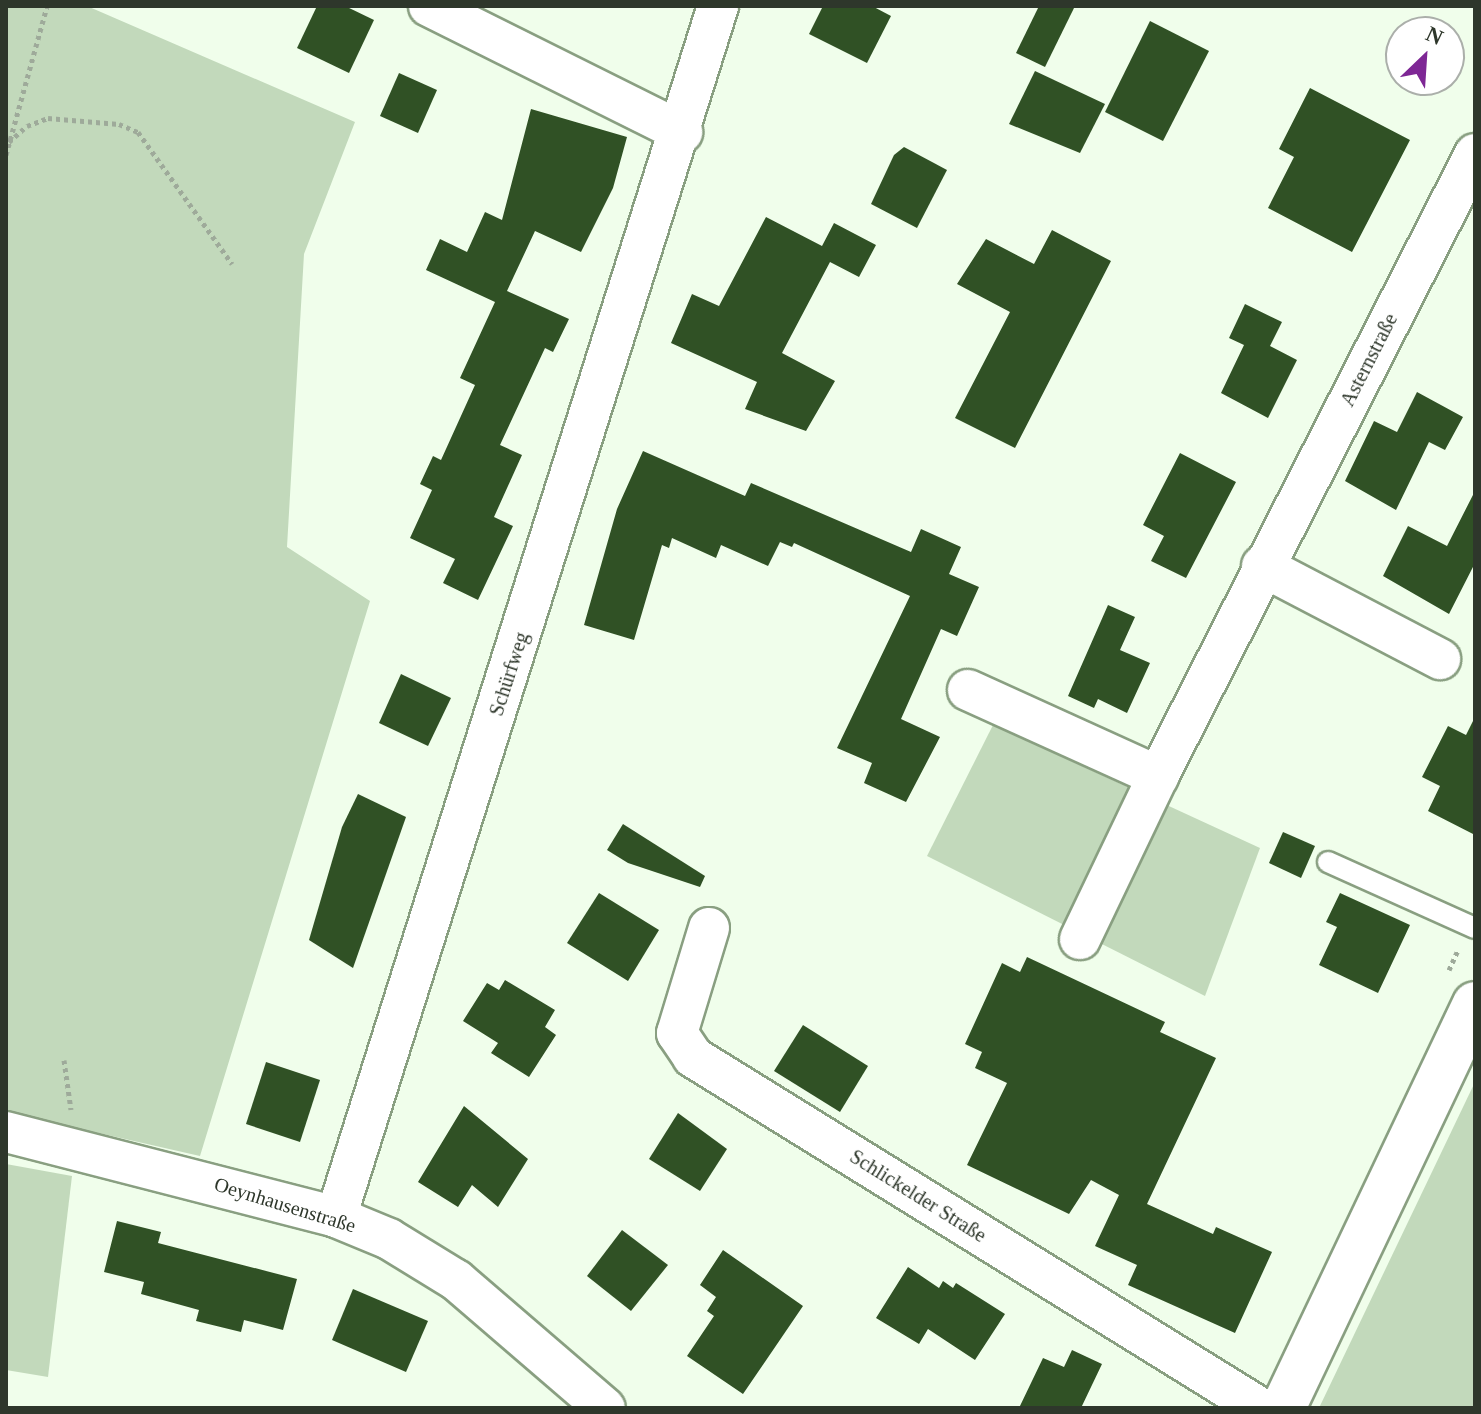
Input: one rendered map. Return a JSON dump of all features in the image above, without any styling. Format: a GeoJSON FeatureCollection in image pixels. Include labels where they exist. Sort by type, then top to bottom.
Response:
{"type":"FeatureCollection","features":[{"type":"Feature","properties":{"kind":"main road"},"geometry":{"type":"LineString","coordinates":[[1283,1408],[1475,1004]]}},
{"type":"Feature","properties":{"kind":"street"},"geometry":{"type":"LineString","coordinates":[[429,6],[682,132]]}},
{"type":"Feature","properties":{"kind":"street","name":"Schürfweg"},"geometry":{"type":"LineString","coordinates":[[336,1217],[682,132],[718,6]]}},
{"type":"Feature","properties":{"kind":"street","name":"Asternstraße"},"geometry":{"type":"LineString","coordinates":[[1080,939],[1262,566],[1475,154]]}},
{"type":"Feature","properties":{"kind":"street"},"geometry":{"type":"LineString","coordinates":[[1262,566],[1440,659]]}},
{"type":"Feature","properties":{"kind":"street"},"geometry":{"type":"LineString","coordinates":[[968,690],[1158,776]]}},
{"type":"Feature","properties":{"kind":"street","name":"Schlickelder Straße"},"geometry":{"type":"LineString","coordinates":[[709,928],[677,1033],[693,1057],[1260,1408]]}},
{"type":"Feature","properties":{"kind":"street","name":"Oeynhausenstraße"},"geometry":{"type":"LineString","coordinates":[[6,1132],[336,1217],[389,1239],[456,1280],[605,1408]]}},
{"type":"Feature","properties":{"kind":"lane"},"geometry":{"type":"LineString","coordinates":[[1328,862],[1475,928]]}},
{"type":"Feature","properties":{"kind":"path"},"geometry":{"type":"LineString","coordinates":[[6,155],[47,6]]}},
{"type":"Feature","properties":{"kind":"path"},"geometry":{"type":"LineString","coordinates":[[9,142],[27,126],[48,118],[119,124],[138,132],[232,264]]}},
{"type":"Feature","properties":{"kind":"path"},"geometry":{"type":"LineString","coordinates":[[64,1060],[71,1111]]}},
{"type":"Feature","properties":{"kind":"green space"},"geometry":{"type":"Polygon","coordinates":[[[6,6],[87,6],[355,122],[304,254],[287,547],[370,601],[200,1156],[6,1112],[6,6]]]}},
{"type":"Feature","properties":{"kind":"green space"},"geometry":{"type":"Polygon","coordinates":[[[993,725],[1260,848],[1205,996],[927,856],[993,725]]]}},
{"type":"Feature","properties":{"kind":"green space"},"geometry":{"type":"Polygon","coordinates":[[[1475,1082],[1475,1408],[1319,1408],[1475,1082]]]}},
{"type":"Feature","properties":{"kind":"green space"},"geometry":{"type":"Polygon","coordinates":[[[6,1164],[72,1176],[48,1377],[6,1370],[6,1164]]]}},
{"type":"Feature","properties":{"kind":"building"},"geometry":{"type":"Polygon","coordinates":[[[317,6],[345,6],[374,20],[349,73],[297,48],[317,6]]]}},
{"type":"Feature","properties":{"kind":"building"},"geometry":{"type":"Polygon","coordinates":[[[823,6],[872,6],[891,16],[867,63],[809,34],[823,6]]]}},
{"type":"Feature","properties":{"kind":"building"},"geometry":{"type":"Polygon","coordinates":[[[1039,6],[1075,6],[1045,67],[1016,53],[1039,6]]]}},
{"type":"Feature","properties":{"kind":"building"},"geometry":{"type":"Polygon","coordinates":[[[1150,21],[1209,51],[1163,141],[1105,112],[1150,21]]]}},
{"type":"Feature","properties":{"kind":"building"},"geometry":{"type":"Polygon","coordinates":[[[1035,71],[1105,104],[1080,153],[1009,124],[1035,71]]]}},
{"type":"Feature","properties":{"kind":"building"},"geometry":{"type":"Polygon","coordinates":[[[399,73],[437,90],[418,133],[380,116],[399,73]]]}},
{"type":"Feature","properties":{"kind":"building"},"geometry":{"type":"Polygon","coordinates":[[[1310,88],[1410,140],[1352,252],[1268,208],[1294,157],[1279,149],[1310,88]]]}},
{"type":"Feature","properties":{"kind":"building"},"geometry":{"type":"Polygon","coordinates":[[[531,109],[627,137],[613,188],[581,252],[535,231],[507,291],[569,319],[553,352],[545,348],[500,445],[522,455],[494,517],[513,526],[478,600],[443,583],[455,559],[410,538],[432,490],[420,484],[433,456],[441,460],[475,385],[460,378],[495,302],[426,270],[440,239],[467,252],[485,212],[502,220],[531,109]]]}},
{"type":"Feature","properties":{"kind":"building"},"geometry":{"type":"Polygon","coordinates":[[[904,147],[947,170],[917,228],[871,204],[894,155],[904,147]]]}},
{"type":"Feature","properties":{"kind":"building"},"geometry":{"type":"Polygon","coordinates":[[[766,217],[822,246],[834,223],[876,245],[859,277],[830,262],[782,353],[835,381],[806,431],[745,409],[757,382],[671,343],[692,294],[719,306],[766,217]]]}},
{"type":"Feature","properties":{"kind":"building"},"geometry":{"type":"Polygon","coordinates":[[[1052,230],[1111,261],[1015,448],[955,418],[1010,312],[957,284],[986,239],[1034,264],[1052,230]]]}},
{"type":"Feature","properties":{"kind":"building"},"geometry":{"type":"Polygon","coordinates":[[[1245,304],[1282,322],[1270,346],[1297,360],[1268,418],[1221,393],[1244,345],[1229,338],[1245,304]]]}},
{"type":"Feature","properties":{"kind":"building"},"geometry":{"type":"Polygon","coordinates":[[[1417,392],[1463,417],[1445,450],[1429,442],[1396,510],[1345,481],[1374,421],[1397,432],[1417,392]]]}},
{"type":"Feature","properties":{"kind":"building"},"geometry":{"type":"Polygon","coordinates":[[[643,451],[745,496],[751,483],[911,552],[921,529],[961,547],[949,574],[979,587],[957,636],[941,629],[901,719],[940,737],[906,802],[864,783],[872,763],[837,748],[910,596],[794,543],[792,547],[780,542],[768,566],[721,545],[716,558],[672,538],[669,548],[662,545],[634,640],[584,625],[617,509],[643,451]]]}},
{"type":"Feature","properties":{"kind":"building"},"geometry":{"type":"Polygon","coordinates":[[[1180,453],[1236,482],[1186,578],[1151,561],[1164,536],[1143,525],[1180,453]]]}},
{"type":"Feature","properties":{"kind":"building"},"geometry":{"type":"Polygon","coordinates":[[[1475,491],[1475,563],[1449,614],[1383,576],[1408,526],[1447,546],[1475,491]]]}},
{"type":"Feature","properties":{"kind":"building"},"geometry":{"type":"Polygon","coordinates":[[[1108,605],[1135,617],[1120,650],[1150,663],[1127,713],[1098,699],[1094,708],[1068,696],[1108,605]]]}},
{"type":"Feature","properties":{"kind":"building"},"geometry":{"type":"Polygon","coordinates":[[[401,674],[451,698],[428,746],[379,723],[401,674]]]}},
{"type":"Feature","properties":{"kind":"building"},"geometry":{"type":"Polygon","coordinates":[[[1475,717],[1475,835],[1428,811],[1440,786],[1422,777],[1448,726],[1466,735],[1475,717]]]}},
{"type":"Feature","properties":{"kind":"building"},"geometry":{"type":"Polygon","coordinates":[[[358,794],[406,817],[353,968],[309,940],[342,827],[358,794]]]}},
{"type":"Feature","properties":{"kind":"building"},"geometry":{"type":"Polygon","coordinates":[[[623,824],[705,876],[700,887],[628,863],[607,850],[623,824]]]}},
{"type":"Feature","properties":{"kind":"building"},"geometry":{"type":"Polygon","coordinates":[[[1283,832],[1315,846],[1301,878],[1269,863],[1283,832]]]}},
{"type":"Feature","properties":{"kind":"building"},"geometry":{"type":"Polygon","coordinates":[[[599,893],[659,930],[628,981],[567,943],[599,893]]]}},
{"type":"Feature","properties":{"kind":"building"},"geometry":{"type":"Polygon","coordinates":[[[1340,893],[1410,925],[1378,993],[1319,965],[1337,927],[1326,922],[1340,893]]]}},
{"type":"Feature","properties":{"kind":"building"},"geometry":{"type":"Polygon","coordinates":[[[1027,957],[1165,1022],[1160,1032],[1216,1058],[1147,1204],[1213,1234],[1216,1227],[1272,1252],[1235,1333],[1128,1285],[1137,1265],[1095,1246],[1119,1195],[1091,1180],[1069,1214],[967,1165],[1007,1083],[975,1068],[982,1052],[965,1044],[1002,963],[1020,972],[1027,957]]]}},
{"type":"Feature","properties":{"kind":"building"},"geometry":{"type":"Polygon","coordinates":[[[505,980],[555,1010],[545,1027],[556,1035],[529,1077],[491,1053],[498,1043],[463,1021],[487,983],[499,990],[505,980]]]}},
{"type":"Feature","properties":{"kind":"building"},"geometry":{"type":"Polygon","coordinates":[[[803,1025],[868,1066],[840,1112],[774,1071],[803,1025]]]}},
{"type":"Feature","properties":{"kind":"building"},"geometry":{"type":"Polygon","coordinates":[[[266,1062],[320,1080],[300,1142],[246,1124],[266,1062]]]}},
{"type":"Feature","properties":{"kind":"building"},"geometry":{"type":"Polygon","coordinates":[[[464,1106],[528,1159],[498,1207],[472,1185],[458,1207],[418,1182],[464,1106]]]}},
{"type":"Feature","properties":{"kind":"building"},"geometry":{"type":"Polygon","coordinates":[[[678,1113],[727,1149],[700,1191],[649,1159],[678,1113]]]}},
{"type":"Feature","properties":{"kind":"building"},"geometry":{"type":"Polygon","coordinates":[[[117,1221],[161,1232],[158,1243],[297,1279],[283,1330],[244,1320],[241,1332],[196,1321],[199,1310],[141,1294],[144,1282],[104,1272],[117,1221]]]}},
{"type":"Feature","properties":{"kind":"building"},"geometry":{"type":"Polygon","coordinates":[[[622,1230],[668,1265],[631,1311],[587,1276],[622,1230]]]}},
{"type":"Feature","properties":{"kind":"building"},"geometry":{"type":"Polygon","coordinates":[[[723,1250],[803,1306],[743,1394],[687,1356],[714,1316],[707,1311],[716,1297],[700,1285],[723,1250]]]}},
{"type":"Feature","properties":{"kind":"building"},"geometry":{"type":"Polygon","coordinates":[[[908,1267],[939,1288],[943,1281],[953,1288],[956,1283],[1005,1314],[975,1360],[928,1329],[919,1344],[876,1318],[908,1267]]]}},
{"type":"Feature","properties":{"kind":"building"},"geometry":{"type":"Polygon","coordinates":[[[353,1289],[428,1321],[406,1372],[332,1340],[353,1289]]]}},
{"type":"Feature","properties":{"kind":"building"},"geometry":{"type":"Polygon","coordinates":[[[1072,1350],[1102,1364],[1081,1408],[1019,1408],[1043,1358],[1064,1367],[1072,1350]]]}}]}
